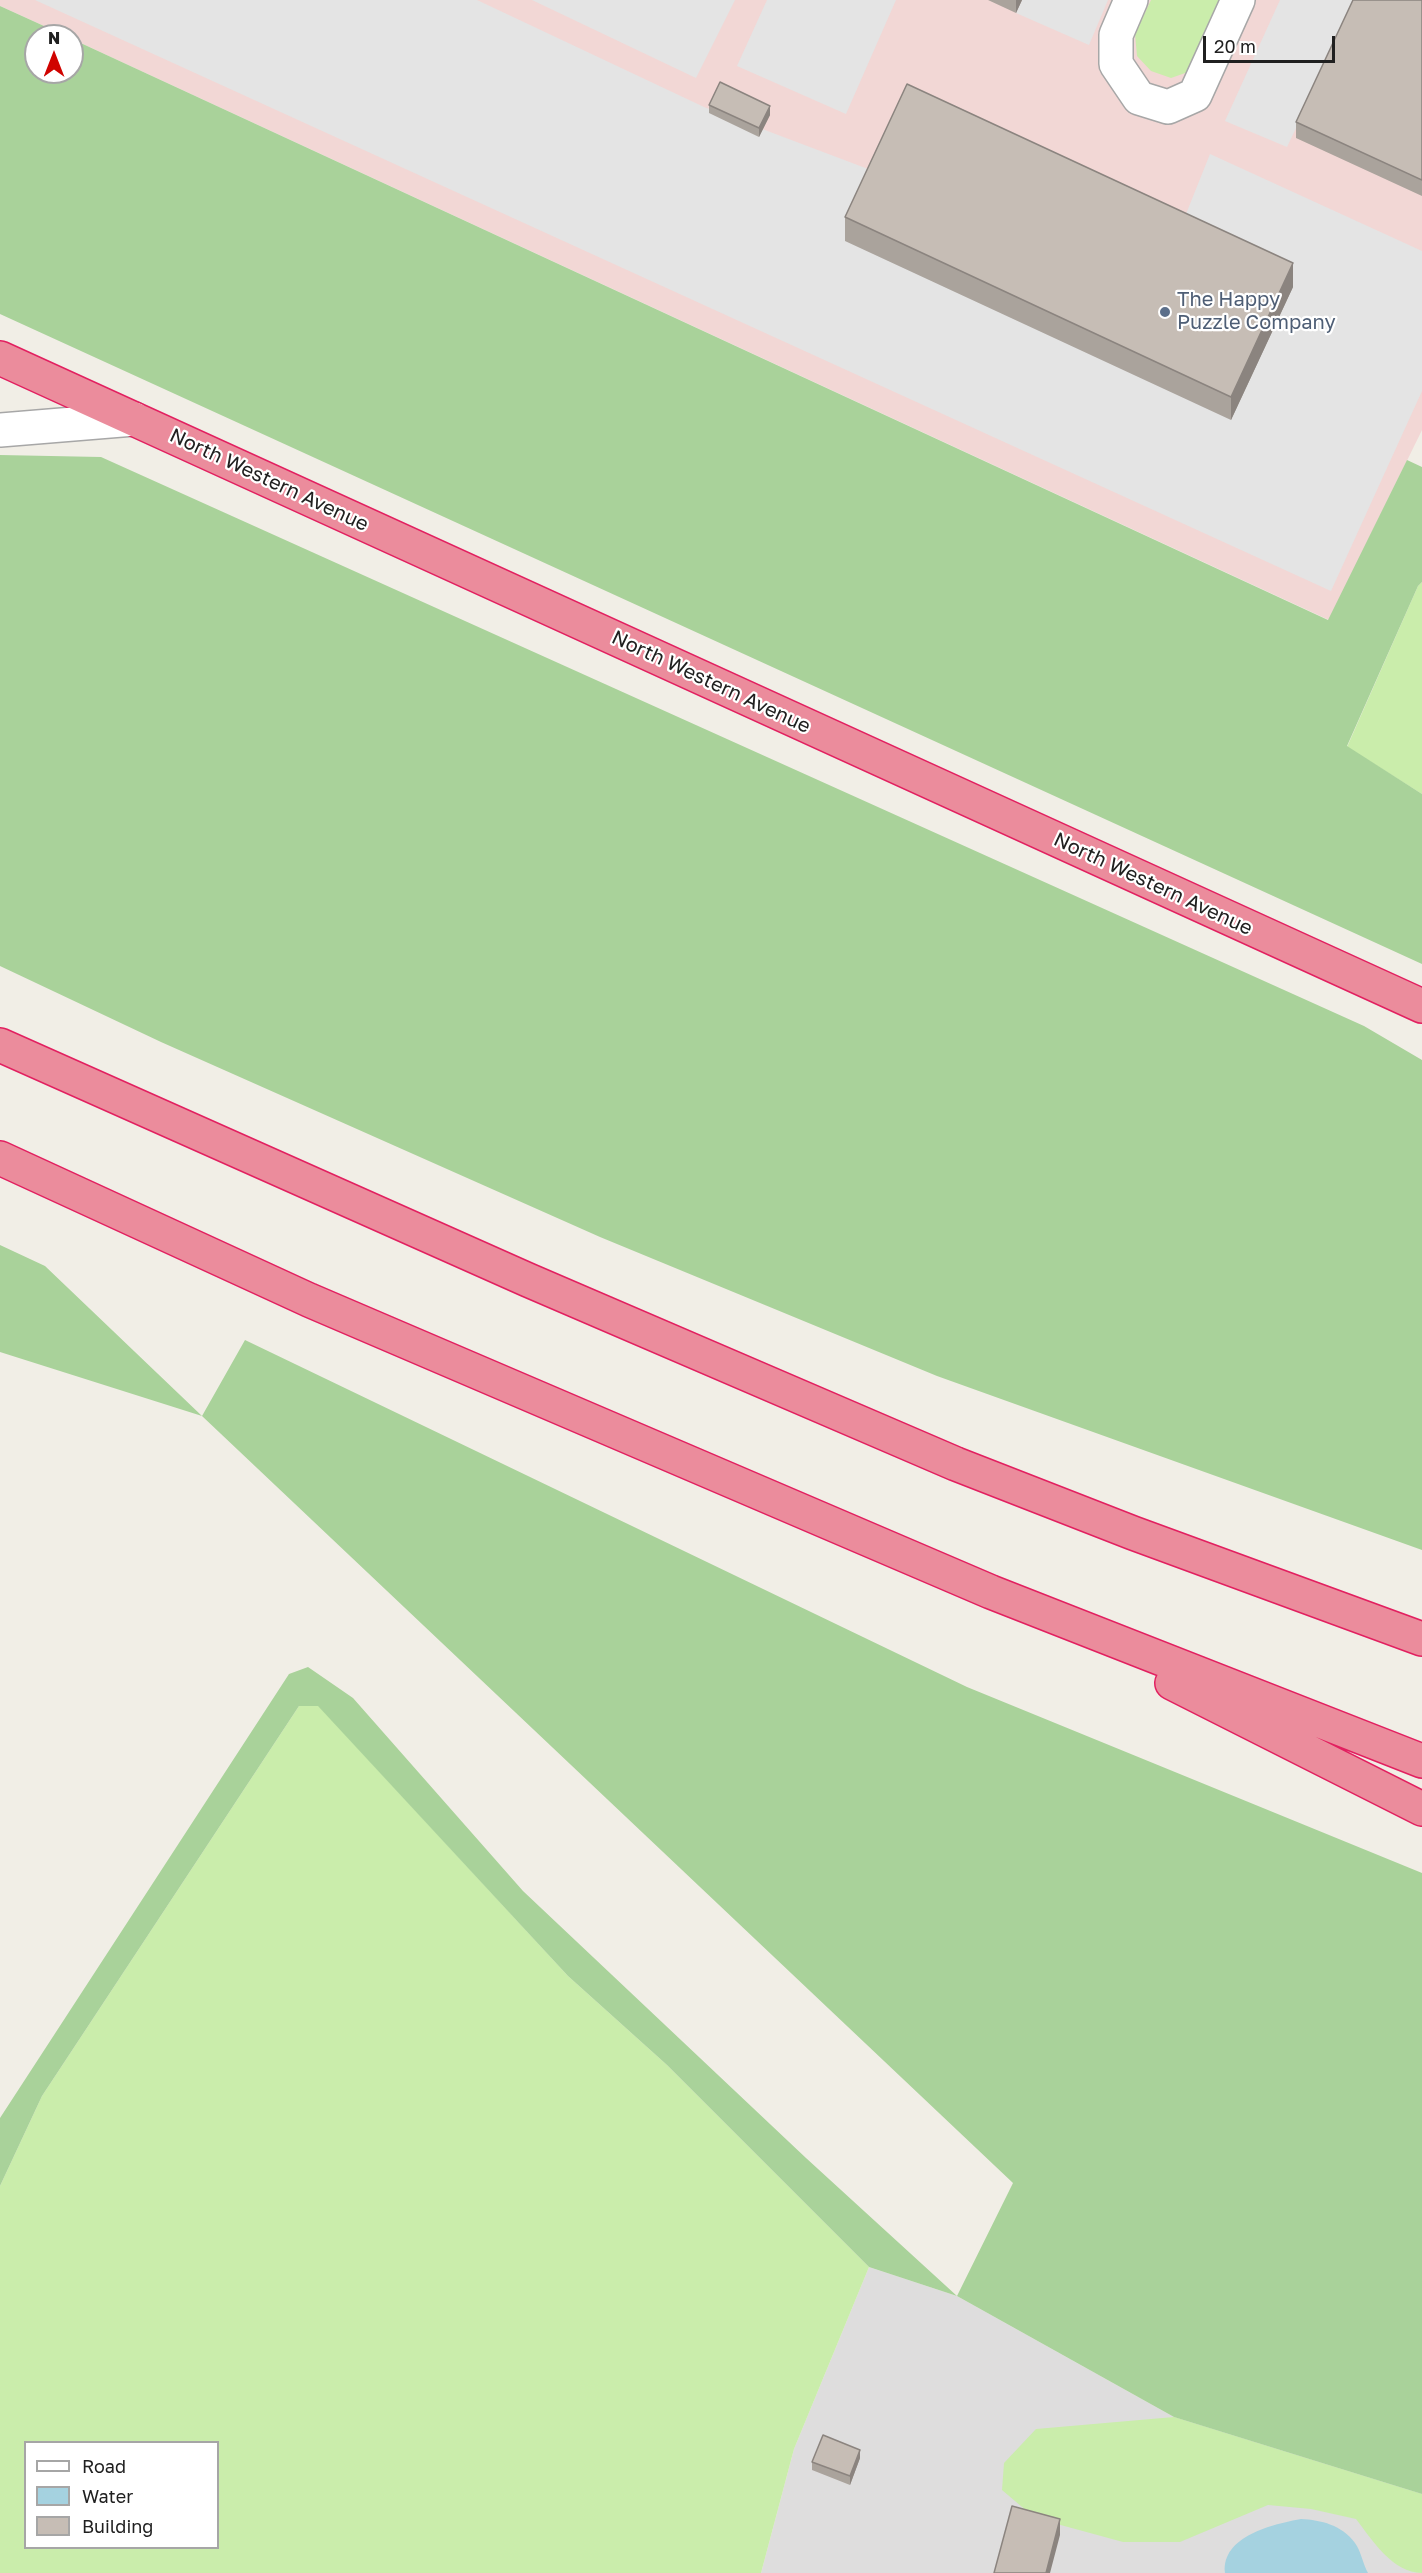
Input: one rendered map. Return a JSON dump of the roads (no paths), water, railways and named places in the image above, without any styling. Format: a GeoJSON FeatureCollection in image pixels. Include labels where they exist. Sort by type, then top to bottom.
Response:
{"type":"FeatureCollection","features":[{"type":"Feature","properties":{"kind":"highway","name":"North Western Avenue"},"geometry":{"type":"LineString","coordinates":[[0,358],[1422,1006]]}},
{"type":"Feature","properties":{"kind":"highway"},"geometry":{"type":"LineString","coordinates":[[0,1045],[528,1281],[956,1464],[1133,1533],[1422,1639]]}},
{"type":"Feature","properties":{"kind":"highway"},"geometry":{"type":"LineString","coordinates":[[0,1158],[309,1300],[991,1592],[1422,1761]]}},
{"type":"Feature","properties":{"kind":"highway"},"geometry":{"type":"LineString","coordinates":[[1133,1533],[1422,1622]]}},
{"type":"Feature","properties":{"kind":"highway"},"geometry":{"type":"LineString","coordinates":[[991,1592],[1422,1809]]}},
{"type":"Feature","properties":{"kind":"lane"},"geometry":{"type":"LineString","coordinates":[[1131,0],[1116,35],[1116,64],[1139,98],[1168,107],[1195,95],[1238,0]]}},
{"type":"Feature","properties":{"kind":"lane"},"geometry":{"type":"LineString","coordinates":[[0,430],[134,419]]}},
{"type":"Feature","properties":{"kind":"water"},"geometry":{"type":"Polygon","coordinates":[[[1301,2519],[1323,2522],[1344,2532],[1357,2546],[1368,2573],[1225,2573],[1226,2560],[1231,2550],[1240,2541],[1277,2524],[1301,2519]]]}},
{"type":"Feature","properties":{"kind":"place","name":"The Happy Puzzle Company"},"geometry":{"type":"Point","coordinates":[1165,312]}}]}
